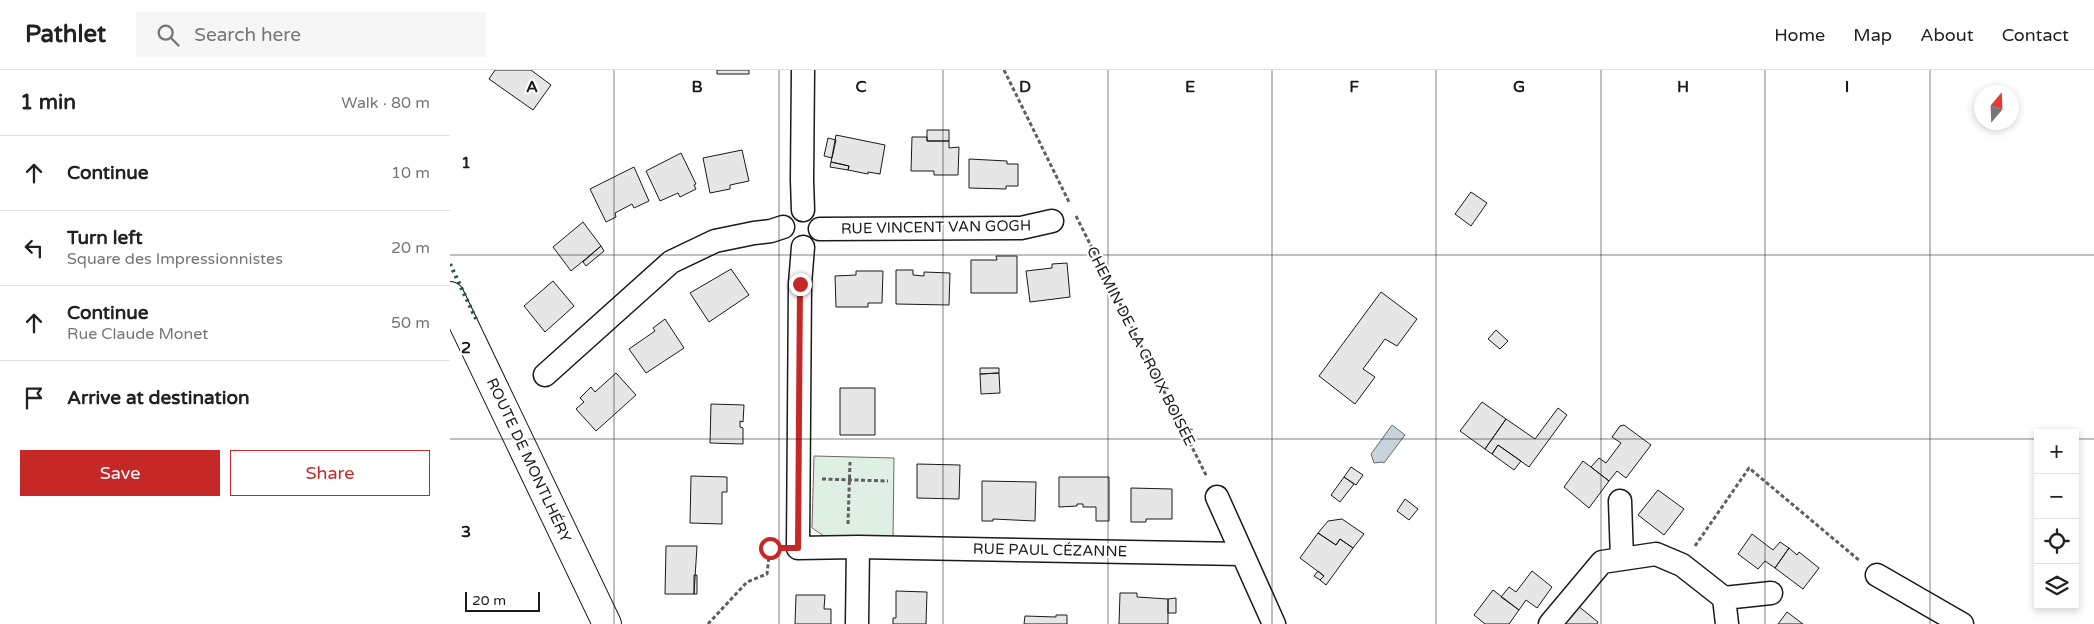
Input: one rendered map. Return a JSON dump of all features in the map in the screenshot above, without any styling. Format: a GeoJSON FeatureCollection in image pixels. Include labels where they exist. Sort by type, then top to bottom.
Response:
{"type":"FeatureCollection","features":[{"type":"Feature","properties":{"kind":"main road","name":"ROUTE DE MONTLHÉRY"},"geometry":{"type":"LineString","coordinates":[[450,296],[607,624]]}},
{"type":"Feature","properties":{"kind":"street"},"geometry":{"type":"LineString","coordinates":[[803,70],[803,210]]}},
{"type":"Feature","properties":{"kind":"street"},"geometry":{"type":"LineString","coordinates":[[803,210],[814,214],[820,229],[817,240],[803,248],[786,240],[783,227],[784,221],[792,213],[803,210]]}},
{"type":"Feature","properties":{"kind":"street","name":"RUE VINCENT VAN GOGH"},"geometry":{"type":"LineString","coordinates":[[820,229],[1021,228],[1052,222]]}},
{"type":"Feature","properties":{"kind":"street"},"geometry":{"type":"LineString","coordinates":[[545,375],[671,262],[715,241],[783,227]]}},
{"type":"Feature","properties":{"kind":"street"},"geometry":{"type":"LineString","coordinates":[[798,548],[800,284],[803,248]]}},
{"type":"Feature","properties":{"kind":"street"},"geometry":{"type":"LineString","coordinates":[[1217,497],[1274,624]]}},
{"type":"Feature","properties":{"kind":"street"},"geometry":{"type":"LineString","coordinates":[[1620,501],[1622,559]]}},
{"type":"Feature","properties":{"kind":"street"},"geometry":{"type":"LineString","coordinates":[[853,547],[857,624]]}},
{"type":"Feature","properties":{"kind":"street","name":"RUE PAUL CÉZANNE"},"geometry":{"type":"LineString","coordinates":[[798,548],[853,547],[1242,554]]}},
{"type":"Feature","properties":{"kind":"street"},"geometry":{"type":"LineString","coordinates":[[1550,624],[1602,562],[1656,554],[1682,565],[1724,598],[1771,593]]}},
{"type":"Feature","properties":{"kind":"street"},"geometry":{"type":"LineString","coordinates":[[1877,575],[1962,624]]}},
{"type":"Feature","properties":{"kind":"street"},"geometry":{"type":"LineString","coordinates":[[1724,598],[1727,624]]}},
{"type":"Feature","properties":{"kind":"path"},"geometry":{"type":"LineString","coordinates":[[1004,70],[1070,206]]}},
{"type":"Feature","properties":{"kind":"path","name":"CHEMIN DE LA CROIX BOISÉE"},"geometry":{"type":"LineString","coordinates":[[1075,214],[1217,497]]}},
{"type":"Feature","properties":{"kind":"path"},"geometry":{"type":"LineString","coordinates":[[850,462],[853,547]]}},
{"type":"Feature","properties":{"kind":"path"},"geometry":{"type":"LineString","coordinates":[[1682,565],[1749,468],[1877,575]]}},
{"type":"Feature","properties":{"kind":"path"},"geometry":{"type":"LineString","coordinates":[[798,478],[888,481]]}},
{"type":"Feature","properties":{"kind":"path"},"geometry":{"type":"LineString","coordinates":[[708,624],[747,582],[767,574],[770,548],[798,548]]}},
{"type":"Feature","properties":{"kind":"green space"},"geometry":{"type":"Polygon","coordinates":[[[814,456],[894,458],[893,539],[827,538],[812,528],[814,456]]]}},
{"type":"Feature","properties":{"kind":"shaded area"},"geometry":{"type":"Polygon","coordinates":[[[1392,425],[1405,435],[1384,463],[1374,463],[1371,454],[1392,425]]]}},
{"type":"Feature","properties":{"kind":"building"},"geometry":{"type":"Polygon","coordinates":[[[495,70],[531,70],[551,85],[533,110],[489,79],[495,70]]]}},
{"type":"Feature","properties":{"kind":"building"},"geometry":{"type":"Polygon","coordinates":[[[717,70],[749,70],[749,74],[717,74],[717,70]]]}},
{"type":"Feature","properties":{"kind":"building"},"geometry":{"type":"Polygon","coordinates":[[[927,130],[949,130],[949,141],[927,141],[927,130]]]}},
{"type":"Feature","properties":{"kind":"building"},"geometry":{"type":"Polygon","coordinates":[[[836,135],[885,145],[880,174],[848,170],[849,166],[831,162],[836,135]]]}},
{"type":"Feature","properties":{"kind":"building"},"geometry":{"type":"Polygon","coordinates":[[[912,137],[927,137],[927,141],[949,141],[949,148],[959,147],[958,175],[934,175],[934,171],[911,171],[912,137]]]}},
{"type":"Feature","properties":{"kind":"building"},"geometry":{"type":"Polygon","coordinates":[[[828,138],[836,140],[832,158],[824,156],[828,138]]]}},
{"type":"Feature","properties":{"kind":"building"},"geometry":{"type":"Polygon","coordinates":[[[742,150],[749,181],[730,185],[730,189],[710,193],[703,158],[742,150]]]}},
{"type":"Feature","properties":{"kind":"building"},"geometry":{"type":"Polygon","coordinates":[[[681,153],[696,184],[694,185],[696,189],[680,197],[678,193],[660,201],[646,171],[681,153]]]}},
{"type":"Feature","properties":{"kind":"building"},"geometry":{"type":"Polygon","coordinates":[[[969,159],[1007,161],[1007,164],[1018,164],[1018,186],[1006,186],[1006,189],[969,188],[969,159]]]}},
{"type":"Feature","properties":{"kind":"building"},"geometry":{"type":"Polygon","coordinates":[[[831,162],[849,166],[848,170],[830,167],[831,162]]]}},
{"type":"Feature","properties":{"kind":"building"},"geometry":{"type":"Polygon","coordinates":[[[634,167],[649,201],[634,208],[632,204],[615,213],[616,217],[606,222],[590,189],[634,167]]]}},
{"type":"Feature","properties":{"kind":"building"},"geometry":{"type":"Polygon","coordinates":[[[1471,192],[1487,203],[1471,226],[1455,214],[1471,192]]]}},
{"type":"Feature","properties":{"kind":"building"},"geometry":{"type":"Polygon","coordinates":[[[583,222],[601,246],[571,271],[553,247],[583,222]]]}},
{"type":"Feature","properties":{"kind":"building"},"geometry":{"type":"Polygon","coordinates":[[[601,246],[604,251],[586,266],[583,262],[601,246]]]}},
{"type":"Feature","properties":{"kind":"building"},"geometry":{"type":"Polygon","coordinates":[[[996,256],[1017,256],[1017,293],[971,293],[971,260],[997,260],[996,256]]]}},
{"type":"Feature","properties":{"kind":"building"},"geometry":{"type":"Polygon","coordinates":[[[1067,263],[1070,297],[1030,302],[1026,271],[1052,268],[1052,264],[1067,263]]]}},
{"type":"Feature","properties":{"kind":"building"},"geometry":{"type":"Polygon","coordinates":[[[731,269],[749,295],[709,322],[690,293],[731,269]]]}},
{"type":"Feature","properties":{"kind":"building"},"geometry":{"type":"Polygon","coordinates":[[[896,270],[913,270],[913,275],[924,276],[924,272],[950,273],[949,305],[896,304],[896,270]]]}},
{"type":"Feature","properties":{"kind":"building"},"geometry":{"type":"Polygon","coordinates":[[[856,271],[883,271],[882,303],[868,303],[868,307],[836,307],[835,276],[856,275],[856,271]]]}},
{"type":"Feature","properties":{"kind":"building"},"geometry":{"type":"Polygon","coordinates":[[[553,281],[574,306],[545,332],[524,306],[553,281]]]}},
{"type":"Feature","properties":{"kind":"building"},"geometry":{"type":"Polygon","coordinates":[[[1381,292],[1417,319],[1397,346],[1385,339],[1363,369],[1375,377],[1355,404],[1319,376],[1381,292]]]}},
{"type":"Feature","properties":{"kind":"building"},"geometry":{"type":"Polygon","coordinates":[[[665,319],[684,348],[646,373],[629,349],[655,331],[653,328],[665,319]]]}},
{"type":"Feature","properties":{"kind":"building"},"geometry":{"type":"Polygon","coordinates":[[[1496,330],[1508,341],[1500,349],[1488,339],[1496,330]]]}},
{"type":"Feature","properties":{"kind":"building"},"geometry":{"type":"Polygon","coordinates":[[[980,368],[999,368],[999,373],[980,374],[980,368]]]}},
{"type":"Feature","properties":{"kind":"building"},"geometry":{"type":"Polygon","coordinates":[[[616,373],[636,395],[596,431],[576,409],[584,402],[580,398],[591,387],[595,392],[616,373]]]}},
{"type":"Feature","properties":{"kind":"building"},"geometry":{"type":"Polygon","coordinates":[[[999,373],[1000,393],[981,394],[980,374],[999,373]]]}},
{"type":"Feature","properties":{"kind":"building"},"geometry":{"type":"Polygon","coordinates":[[[840,388],[875,388],[875,435],[840,435],[840,388]]]}},
{"type":"Feature","properties":{"kind":"building"},"geometry":{"type":"Polygon","coordinates":[[[1482,402],[1506,419],[1485,449],[1460,431],[1482,402]]]}},
{"type":"Feature","properties":{"kind":"building"},"geometry":{"type":"Polygon","coordinates":[[[711,404],[744,405],[743,422],[740,421],[740,427],[743,428],[743,444],[710,443],[711,404]]]}},
{"type":"Feature","properties":{"kind":"building"},"geometry":{"type":"Polygon","coordinates":[[[1558,408],[1567,415],[1529,467],[1498,445],[1492,454],[1485,449],[1506,419],[1535,439],[1558,408]]]}},
{"type":"Feature","properties":{"kind":"building"},"geometry":{"type":"Polygon","coordinates":[[[1624,425],[1651,445],[1626,478],[1617,471],[1609,481],[1591,467],[1599,458],[1606,463],[1621,443],[1612,437],[1620,426],[1624,425]]]}},
{"type":"Feature","properties":{"kind":"building"},"geometry":{"type":"Polygon","coordinates":[[[1498,445],[1521,461],[1514,470],[1492,454],[1498,445]]]}},
{"type":"Feature","properties":{"kind":"building"},"geometry":{"type":"Polygon","coordinates":[[[1583,461],[1609,481],[1589,508],[1564,487],[1583,461]]]}},
{"type":"Feature","properties":{"kind":"building"},"geometry":{"type":"Polygon","coordinates":[[[917,464],[960,465],[959,499],[917,498],[917,464]]]}},
{"type":"Feature","properties":{"kind":"building"},"geometry":{"type":"Polygon","coordinates":[[[1351,467],[1363,475],[1356,485],[1344,477],[1351,467]]]}},
{"type":"Feature","properties":{"kind":"building"},"geometry":{"type":"Polygon","coordinates":[[[691,476],[727,477],[727,492],[722,492],[722,524],[690,523],[691,476]]]}},
{"type":"Feature","properties":{"kind":"building"},"geometry":{"type":"Polygon","coordinates":[[[1059,477],[1109,477],[1109,521],[1096,521],[1096,507],[1083,507],[1083,504],[1077,504],[1077,506],[1059,507],[1059,477]]]}},
{"type":"Feature","properties":{"kind":"building"},"geometry":{"type":"Polygon","coordinates":[[[1344,477],[1354,484],[1340,502],[1331,495],[1344,477]]]}},
{"type":"Feature","properties":{"kind":"building"},"geometry":{"type":"Polygon","coordinates":[[[982,481],[1036,482],[1035,521],[993,519],[993,521],[982,521],[982,481]]]}},
{"type":"Feature","properties":{"kind":"building"},"geometry":{"type":"Polygon","coordinates":[[[1131,488],[1172,489],[1172,519],[1146,519],[1146,522],[1131,522],[1131,488]]]}},
{"type":"Feature","properties":{"kind":"building"},"geometry":{"type":"Polygon","coordinates":[[[1658,490],[1684,509],[1664,535],[1638,515],[1658,490]]]}},
{"type":"Feature","properties":{"kind":"building"},"geometry":{"type":"Polygon","coordinates":[[[1405,499],[1418,509],[1409,520],[1397,511],[1405,499]]]}},
{"type":"Feature","properties":{"kind":"building"},"geometry":{"type":"Polygon","coordinates":[[[1342,519],[1364,534],[1353,548],[1340,539],[1336,545],[1318,533],[1328,521],[1342,519]]]}},
{"type":"Feature","properties":{"kind":"building"},"geometry":{"type":"Polygon","coordinates":[[[1318,533],[1336,545],[1340,539],[1353,548],[1326,585],[1320,580],[1324,576],[1300,558],[1318,533]]]}},
{"type":"Feature","properties":{"kind":"building"},"geometry":{"type":"Polygon","coordinates":[[[1752,534],[1773,550],[1780,542],[1789,548],[1775,568],[1765,561],[1758,569],[1738,554],[1752,534]]]}},
{"type":"Feature","properties":{"kind":"building"},"geometry":{"type":"Polygon","coordinates":[[[666,546],[697,546],[694,594],[665,594],[666,546]]]}},
{"type":"Feature","properties":{"kind":"building"},"geometry":{"type":"Polygon","coordinates":[[[1789,548],[1797,555],[1799,552],[1819,568],[1803,589],[1775,568],[1789,548]]]}},
{"type":"Feature","properties":{"kind":"building"},"geometry":{"type":"Polygon","coordinates":[[[1318,571],[1324,576],[1320,580],[1314,576],[1318,571]]]}},
{"type":"Feature","properties":{"kind":"building"},"geometry":{"type":"Polygon","coordinates":[[[1532,571],[1552,587],[1537,608],[1526,600],[1519,610],[1501,597],[1509,587],[1516,592],[1532,571]]]}},
{"type":"Feature","properties":{"kind":"building"},"geometry":{"type":"Polygon","coordinates":[[[694,575],[697,575],[697,594],[694,594],[694,575]]]}},
{"type":"Feature","properties":{"kind":"building"},"geometry":{"type":"Polygon","coordinates":[[[1493,590],[1519,610],[1509,624],[1485,624],[1474,615],[1493,590]]]}},
{"type":"Feature","properties":{"kind":"building"},"geometry":{"type":"Polygon","coordinates":[[[896,591],[927,592],[926,624],[893,624],[893,618],[896,618],[896,591]]]}},
{"type":"Feature","properties":{"kind":"building"},"geometry":{"type":"Polygon","coordinates":[[[1120,593],[1137,593],[1137,597],[1168,599],[1168,624],[1119,624],[1120,593]]]}},
{"type":"Feature","properties":{"kind":"building"},"geometry":{"type":"Polygon","coordinates":[[[796,595],[825,595],[824,609],[831,609],[831,624],[795,624],[796,595]]]}},
{"type":"Feature","properties":{"kind":"building"},"geometry":{"type":"Polygon","coordinates":[[[1176,598],[1176,613],[1168,613],[1168,599],[1176,598]]]}},
{"type":"Feature","properties":{"kind":"building"},"geometry":{"type":"Polygon","coordinates":[[[1578,606],[1598,622],[1597,624],[1564,624],[1578,606]]]}},
{"type":"Feature","properties":{"kind":"building"},"geometry":{"type":"Polygon","coordinates":[[[1787,612],[1803,624],[1778,624],[1787,612]]]}},
{"type":"Feature","properties":{"kind":"building"},"geometry":{"type":"Polygon","coordinates":[[[1056,615],[1067,615],[1067,624],[1024,624],[1025,616],[1056,617],[1056,615]]]}},
{"type":"Feature","properties":{"kind":"hedge"},"geometry":{"type":"LineString","coordinates":[[450,264],[476,319]]}},
{"type":"Feature","properties":{"kind":"route"},"geometry":{"type":"LineString","coordinates":[[770,548],[798,548],[800,284]]}}]}
